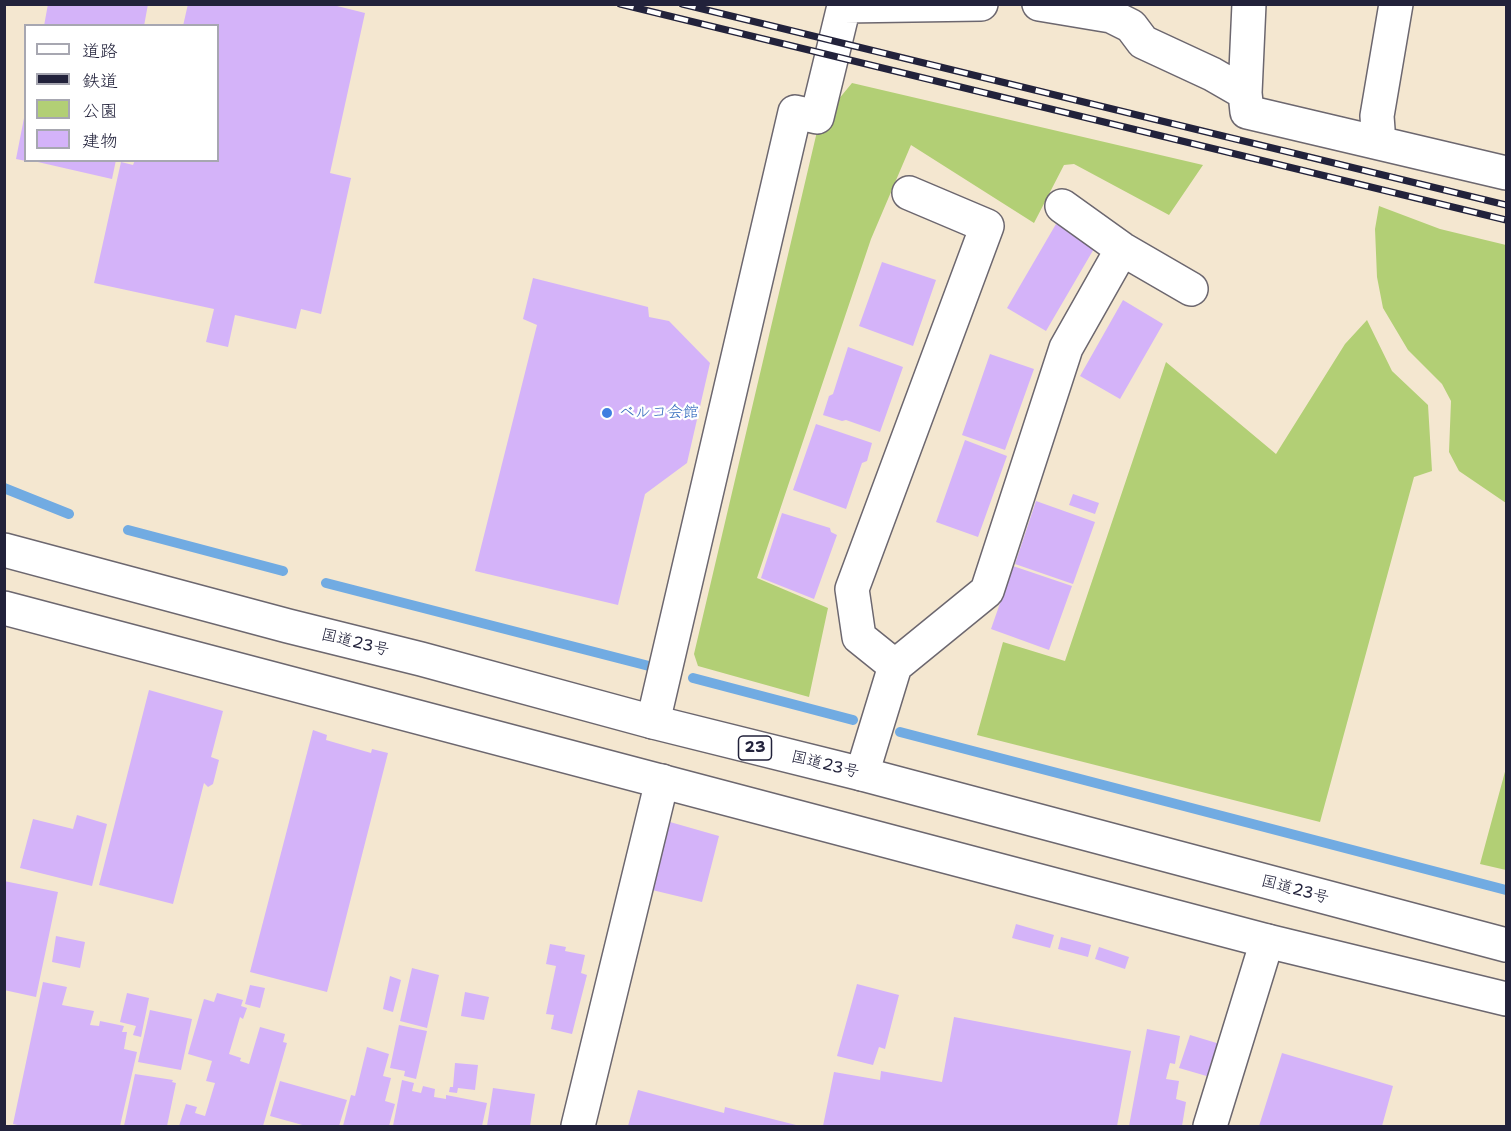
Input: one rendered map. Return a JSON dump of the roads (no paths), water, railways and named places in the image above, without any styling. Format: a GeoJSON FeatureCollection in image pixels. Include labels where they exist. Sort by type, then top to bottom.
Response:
{"type":"FeatureCollection","features":[{"type":"Feature","properties":{"kind":"main road"},"geometry":{"type":"LineString","coordinates":[[653,722],[795,112],[817,117],[843,5],[981,4]]}},
{"type":"Feature","properties":{"kind":"main road"},"geometry":{"type":"LineString","coordinates":[[1039,4],[1111,16],[1131,26],[1143,42],[1212,74],[1245,93]]}},
{"type":"Feature","properties":{"kind":"main road"},"geometry":{"type":"LineString","coordinates":[[1249,4],[1245,93],[1247,112],[1506,173]]}},
{"type":"Feature","properties":{"kind":"main road"},"geometry":{"type":"LineString","coordinates":[[1379,143],[1377,116],[1396,4]]}},
{"type":"Feature","properties":{"kind":"main road"},"geometry":{"type":"LineString","coordinates":[[895,666],[859,637],[852,589],[987,226],[909,193]]}},
{"type":"Feature","properties":{"kind":"main road"},"geometry":{"type":"LineString","coordinates":[[1062,206],[1122,249],[1191,289]]}},
{"type":"Feature","properties":{"kind":"main road"},"geometry":{"type":"LineString","coordinates":[[862,774],[895,666],[987,591],[1066,348],[1122,249]]}},
{"type":"Feature","properties":{"kind":"main road","name":"国道23号"},"geometry":{"type":"LineString","coordinates":[[4,550],[1506,945]]}},
{"type":"Feature","properties":{"kind":"main road"},"geometry":{"type":"LineString","coordinates":[[4,608],[1267,941],[1506,999]]}},
{"type":"Feature","properties":{"kind":"main road"},"geometry":{"type":"LineString","coordinates":[[578,1126],[662,781]]}},
{"type":"Feature","properties":{"kind":"main road"},"geometry":{"type":"LineString","coordinates":[[1210,1126],[1267,941]]}},
{"type":"Feature","properties":{"kind":"waterway"},"geometry":{"type":"LineString","coordinates":[[4,488],[69,514]]}},
{"type":"Feature","properties":{"kind":"waterway"},"geometry":{"type":"LineString","coordinates":[[128,530],[283,571]]}},
{"type":"Feature","properties":{"kind":"waterway"},"geometry":{"type":"LineString","coordinates":[[326,583],[649,666]]}},
{"type":"Feature","properties":{"kind":"waterway"},"geometry":{"type":"LineString","coordinates":[[693,678],[853,720]]}},
{"type":"Feature","properties":{"kind":"waterway"},"geometry":{"type":"LineString","coordinates":[[900,732],[1506,890]]}},
{"type":"Feature","properties":{"kind":"railway"},"geometry":{"type":"LineString","coordinates":[[620,4],[1506,220]]}},
{"type":"Feature","properties":{"kind":"railway"},"geometry":{"type":"LineString","coordinates":[[682,4],[1506,205]]}},
{"type":"Feature","properties":{"kind":"place","name":"ベルコ会館"},"geometry":{"type":"Point","coordinates":[607,413]}}]}
